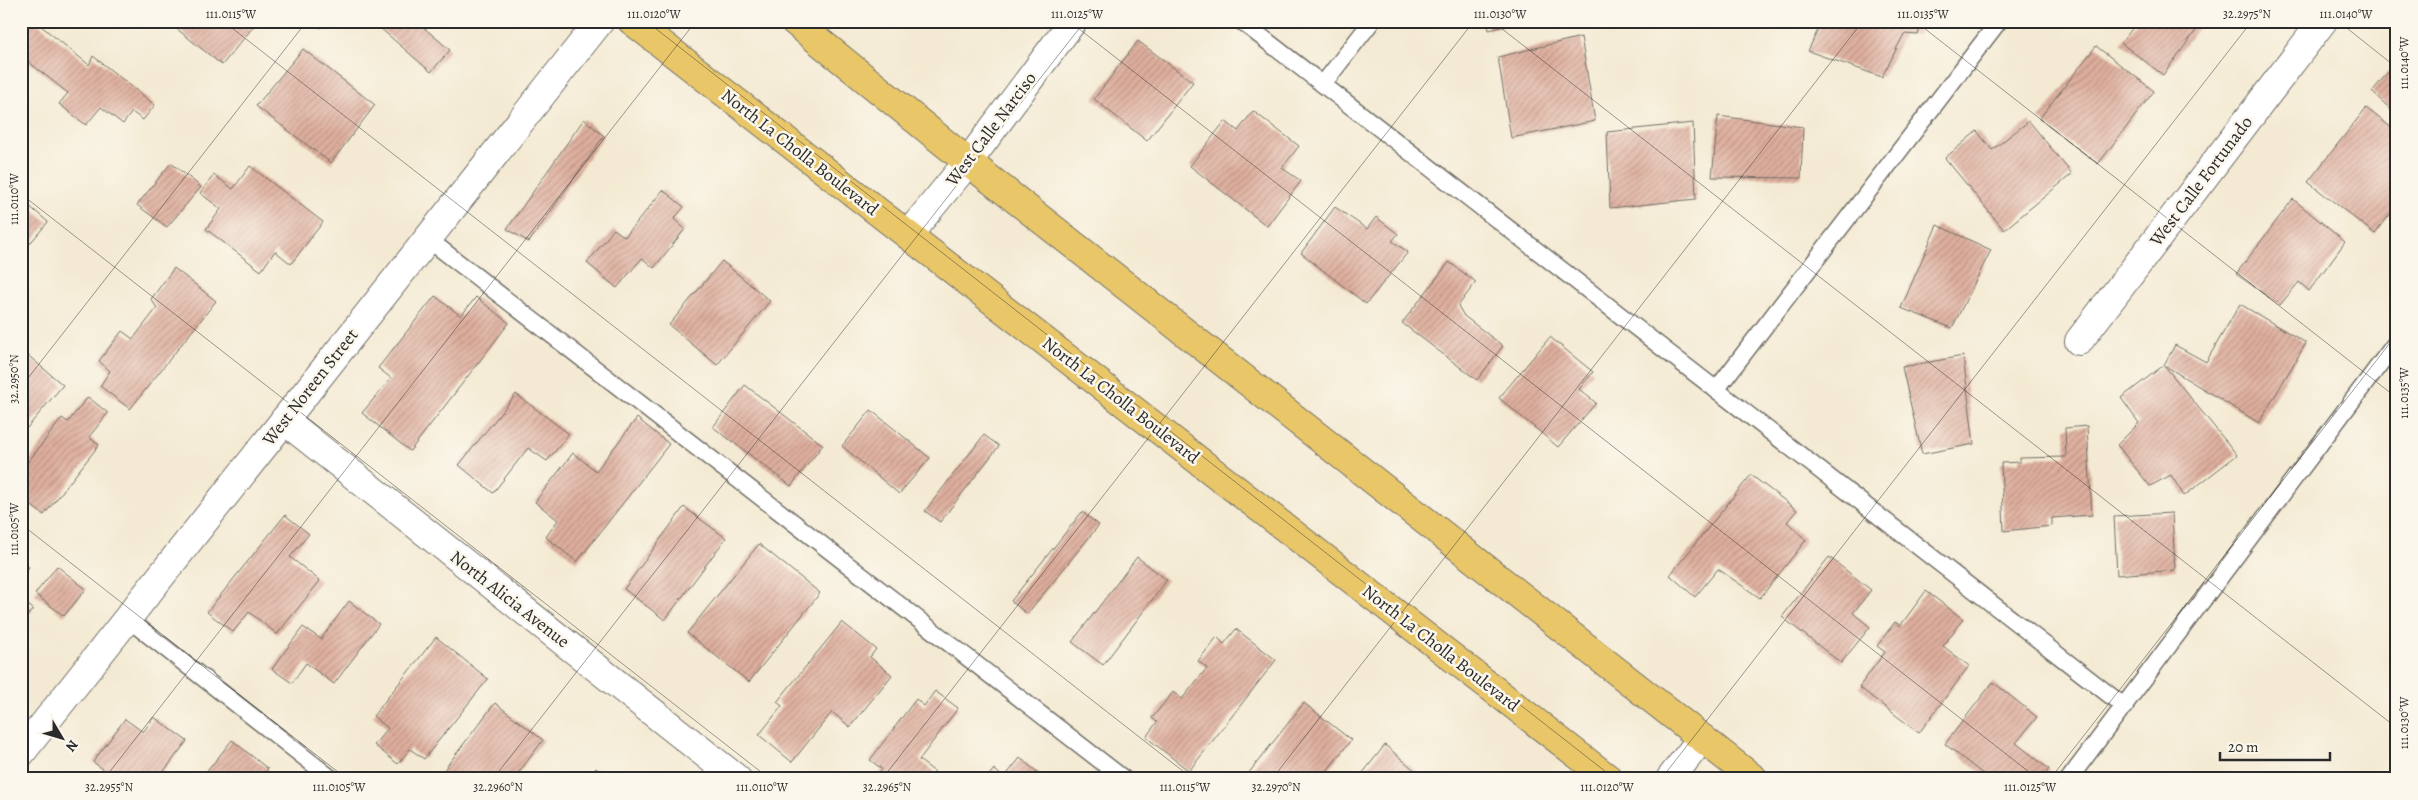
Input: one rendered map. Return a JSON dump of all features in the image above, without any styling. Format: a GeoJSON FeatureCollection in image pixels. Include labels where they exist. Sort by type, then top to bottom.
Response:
{"type":"FeatureCollection","features":[{"type":"Feature","properties":{"kind":"main road","name":"North La Cholla Boulevard"},"geometry":{"type":"LineString","coordinates":[[632,21],[1608,779]]}},
{"type":"Feature","properties":{"kind":"main road"},"geometry":{"type":"LineString","coordinates":[[794,21],[968,162],[1754,779]]}},
{"type":"Feature","properties":{"kind":"street","name":"West Noreen Street"},"geometry":{"type":"LineString","coordinates":[[21,753],[600,21]]}},
{"type":"Feature","properties":{"kind":"street","name":"West Calle Narciso"},"geometry":{"type":"LineString","coordinates":[[908,235],[968,162],[1073,21]]}},
{"type":"Feature","properties":{"kind":"street","name":"West Calle Fortunado"},"geometry":{"type":"LineString","coordinates":[[2079,341],[2323,21]]}},
{"type":"Feature","properties":{"kind":"street","name":"North Alicia Avenue"},"geometry":{"type":"LineString","coordinates":[[284,420],[737,779]]}},
{"type":"Feature","properties":{"kind":"street"},"geometry":{"type":"LineString","coordinates":[[1670,779],[1702,738]]}},
{"type":"Feature","properties":{"kind":"lane"},"geometry":{"type":"LineString","coordinates":[[1242,21],[2124,707]]}},
{"type":"Feature","properties":{"kind":"lane"},"geometry":{"type":"LineString","coordinates":[[1323,84],[1372,21]]}},
{"type":"Feature","properties":{"kind":"lane"},"geometry":{"type":"LineString","coordinates":[[1716,390],[1999,21]]}},
{"type":"Feature","properties":{"kind":"lane"},"geometry":{"type":"LineString","coordinates":[[428,239],[1124,779]]}},
{"type":"Feature","properties":{"kind":"lane"},"geometry":{"type":"LineString","coordinates":[[2069,779],[2397,341]]}},
{"type":"Feature","properties":{"kind":"lane"},"geometry":{"type":"LineString","coordinates":[[128,619],[332,779]]}},
{"type":"Feature","properties":{"kind":"building"},"geometry":{"type":"Polygon","coordinates":[[[21,21],[35,21],[89,65],[93,56],[155,105],[143,120],[132,112],[123,124],[101,107],[86,125],[59,104],[68,93],[21,56],[21,21]]]}},
{"type":"Feature","properties":{"kind":"building"},"geometry":{"type":"Polygon","coordinates":[[[167,21],[258,21],[222,65],[167,21]]]}},
{"type":"Feature","properties":{"kind":"building"},"geometry":{"type":"Polygon","coordinates":[[[313,21],[326,21],[321,28],[313,21]]]}},
{"type":"Feature","properties":{"kind":"building"},"geometry":{"type":"Polygon","coordinates":[[[372,21],[416,21],[450,50],[431,72],[372,21]]]}},
{"type":"Feature","properties":{"kind":"building"},"geometry":{"type":"Polygon","coordinates":[[[1487,21],[1521,21],[1521,22],[1489,30],[1487,21]]]}},
{"type":"Feature","properties":{"kind":"building"},"geometry":{"type":"Polygon","coordinates":[[[1822,21],[1922,21],[1918,35],[1904,34],[1882,77],[1808,51],[1822,21]]]}},
{"type":"Feature","properties":{"kind":"building"},"geometry":{"type":"Polygon","coordinates":[[[2138,21],[2203,21],[2163,75],[2121,43],[2138,21]]]}},
{"type":"Feature","properties":{"kind":"building"},"geometry":{"type":"Polygon","coordinates":[[[1581,37],[1595,121],[1511,138],[1498,57],[1581,37]]]}},
{"type":"Feature","properties":{"kind":"building"},"geometry":{"type":"Polygon","coordinates":[[[1138,41],[1193,82],[1147,141],[1094,99],[1138,41]]]}},
{"type":"Feature","properties":{"kind":"building"},"geometry":{"type":"Polygon","coordinates":[[[2096,46],[2154,91],[2098,164],[2039,119],[2096,46]]]}},
{"type":"Feature","properties":{"kind":"building"},"geometry":{"type":"Polygon","coordinates":[[[303,49],[375,105],[331,163],[256,106],[303,49]]]}},
{"type":"Feature","properties":{"kind":"building"},"geometry":{"type":"Polygon","coordinates":[[[2397,61],[2397,115],[2372,92],[2397,61]]]}},
{"type":"Feature","properties":{"kind":"building"},"geometry":{"type":"Polygon","coordinates":[[[2366,108],[2397,132],[2397,205],[2375,234],[2308,182],[2366,108]]]}},
{"type":"Feature","properties":{"kind":"building"},"geometry":{"type":"Polygon","coordinates":[[[1253,111],[1299,146],[1282,168],[1301,181],[1267,226],[1190,166],[1225,121],[1238,131],[1253,111]]]}},
{"type":"Feature","properties":{"kind":"building"},"geometry":{"type":"Polygon","coordinates":[[[1718,116],[1803,127],[1801,178],[1712,177],[1718,116]]]}},
{"type":"Feature","properties":{"kind":"building"},"geometry":{"type":"Polygon","coordinates":[[[584,119],[604,136],[529,242],[507,229],[584,119]]]}},
{"type":"Feature","properties":{"kind":"building"},"geometry":{"type":"Polygon","coordinates":[[[2029,121],[2072,174],[2004,230],[1945,158],[1977,131],[1992,150],[2029,121]]]}},
{"type":"Feature","properties":{"kind":"building"},"geometry":{"type":"Polygon","coordinates":[[[1693,123],[1696,199],[1610,208],[1607,132],[1693,123]]]}},
{"type":"Feature","properties":{"kind":"building"},"geometry":{"type":"Polygon","coordinates":[[[171,163],[201,187],[167,227],[137,205],[171,163]]]}},
{"type":"Feature","properties":{"kind":"building"},"geometry":{"type":"Polygon","coordinates":[[[250,166],[323,222],[291,264],[275,251],[261,271],[206,229],[221,209],[200,193],[214,175],[233,189],[250,166]]]}},
{"type":"Feature","properties":{"kind":"building"},"geometry":{"type":"Polygon","coordinates":[[[663,190],[684,207],[674,219],[685,229],[654,268],[642,258],[617,288],[587,263],[614,229],[625,237],[663,190]]]}},
{"type":"Feature","properties":{"kind":"building"},"geometry":{"type":"Polygon","coordinates":[[[21,199],[48,222],[21,254],[21,199]]]}},
{"type":"Feature","properties":{"kind":"building"},"geometry":{"type":"Polygon","coordinates":[[[2293,199],[2345,242],[2309,291],[2299,282],[2280,305],[2236,274],[2293,199]]]}},
{"type":"Feature","properties":{"kind":"building"},"geometry":{"type":"Polygon","coordinates":[[[1335,207],[1367,229],[1376,217],[1398,234],[1392,241],[1408,252],[1366,304],[1301,253],[1335,207]]]}},
{"type":"Feature","properties":{"kind":"building"},"geometry":{"type":"Polygon","coordinates":[[[1937,225],[1991,250],[1952,328],[1901,308],[1937,225]]]}},
{"type":"Feature","properties":{"kind":"building"},"geometry":{"type":"Polygon","coordinates":[[[722,261],[770,301],[717,365],[669,325],[722,261]]]}},
{"type":"Feature","properties":{"kind":"building"},"geometry":{"type":"Polygon","coordinates":[[[1449,262],[1476,282],[1458,306],[1464,316],[1503,346],[1477,380],[1402,323],[1449,262]]]}},
{"type":"Feature","properties":{"kind":"building"},"geometry":{"type":"Polygon","coordinates":[[[174,268],[216,301],[130,409],[100,386],[110,371],[99,361],[122,331],[133,339],[157,308],[151,299],[174,268]]]}},
{"type":"Feature","properties":{"kind":"building"},"geometry":{"type":"Polygon","coordinates":[[[435,296],[461,316],[476,297],[509,323],[410,451],[362,413],[391,378],[378,368],[435,296]]]}},
{"type":"Feature","properties":{"kind":"building"},"geometry":{"type":"Polygon","coordinates":[[[2240,304],[2306,343],[2259,423],[2164,365],[2175,345],[2206,362],[2240,304]]]}},
{"type":"Feature","properties":{"kind":"building"},"geometry":{"type":"Polygon","coordinates":[[[1550,337],[1593,372],[1579,389],[1596,403],[1558,447],[1499,398],[1550,337]]]}},
{"type":"Feature","properties":{"kind":"building"},"geometry":{"type":"Polygon","coordinates":[[[24,352],[63,385],[27,428],[21,423],[21,356],[24,352]]]}},
{"type":"Feature","properties":{"kind":"building"},"geometry":{"type":"Polygon","coordinates":[[[1963,356],[1974,444],[1922,454],[1902,367],[1963,356]]]}},
{"type":"Feature","properties":{"kind":"building"},"geometry":{"type":"Polygon","coordinates":[[[2164,365],[2237,455],[2184,496],[2171,475],[2150,486],[2117,445],[2139,423],[2121,398],[2164,365]]]}},
{"type":"Feature","properties":{"kind":"building"},"geometry":{"type":"Polygon","coordinates":[[[745,385],[823,445],[791,486],[713,427],[745,385]]]}},
{"type":"Feature","properties":{"kind":"building"},"geometry":{"type":"Polygon","coordinates":[[[516,394],[569,434],[547,461],[528,448],[493,493],[459,465],[516,394]]]}},
{"type":"Feature","properties":{"kind":"building"},"geometry":{"type":"Polygon","coordinates":[[[88,397],[108,413],[89,437],[99,445],[44,515],[21,498],[21,471],[62,418],[68,422],[88,397]]]}},
{"type":"Feature","properties":{"kind":"building"},"geometry":{"type":"Polygon","coordinates":[[[871,410],[930,458],[899,494],[842,446],[871,410]]]}},
{"type":"Feature","properties":{"kind":"building"},"geometry":{"type":"Polygon","coordinates":[[[637,418],[669,444],[577,562],[546,537],[558,520],[535,502],[573,453],[596,471],[637,418]]]}},
{"type":"Feature","properties":{"kind":"building"},"geometry":{"type":"Polygon","coordinates":[[[2087,426],[2092,515],[2052,518],[2052,526],[2004,531],[2001,463],[2020,462],[2020,458],[2066,457],[2065,428],[2087,426]]]}},
{"type":"Feature","properties":{"kind":"building"},"geometry":{"type":"Polygon","coordinates":[[[984,435],[999,446],[940,522],[925,511],[984,435]]]}},
{"type":"Feature","properties":{"kind":"building"},"geometry":{"type":"Polygon","coordinates":[[[1751,475],[1797,510],[1787,522],[1806,540],[1760,598],[1718,569],[1695,597],[1670,575],[1751,475]]]}},
{"type":"Feature","properties":{"kind":"building"},"geometry":{"type":"Polygon","coordinates":[[[684,507],[726,538],[665,620],[624,589],[684,507]]]}},
{"type":"Feature","properties":{"kind":"building"},"geometry":{"type":"Polygon","coordinates":[[[1082,512],[1099,525],[1027,614],[1011,601],[1082,512]]]}},
{"type":"Feature","properties":{"kind":"building"},"geometry":{"type":"Polygon","coordinates":[[[2172,513],[2175,570],[2117,575],[2114,516],[2172,513]]]}},
{"type":"Feature","properties":{"kind":"building"},"geometry":{"type":"Polygon","coordinates":[[[285,515],[309,534],[290,557],[320,581],[277,634],[249,612],[233,632],[207,612],[285,515]]]}},
{"type":"Feature","properties":{"kind":"building"},"geometry":{"type":"Polygon","coordinates":[[[759,544],[820,593],[749,682],[687,633],[759,544]]]}},
{"type":"Feature","properties":{"kind":"building"},"geometry":{"type":"Polygon","coordinates":[[[1137,557],[1167,580],[1103,665],[1072,642],[1137,557]]]}},
{"type":"Feature","properties":{"kind":"building"},"geometry":{"type":"Polygon","coordinates":[[[1829,557],[1871,590],[1853,613],[1870,627],[1841,663],[1782,617],[1829,557]]]}},
{"type":"Feature","properties":{"kind":"building"},"geometry":{"type":"Polygon","coordinates":[[[21,561],[29,567],[21,576],[21,561]]]}},
{"type":"Feature","properties":{"kind":"building"},"geometry":{"type":"Polygon","coordinates":[[[57,566],[86,589],[64,616],[35,594],[57,566]]]}},
{"type":"Feature","properties":{"kind":"building"},"geometry":{"type":"Polygon","coordinates":[[[1926,591],[1963,619],[1943,646],[1969,666],[1919,733],[1859,687],[1885,652],[1877,646],[1895,622],[1900,626],[1926,591]]]}},
{"type":"Feature","properties":{"kind":"building"},"geometry":{"type":"Polygon","coordinates":[[[21,599],[33,609],[21,624],[21,599]]]}},
{"type":"Feature","properties":{"kind":"building"},"geometry":{"type":"Polygon","coordinates":[[[349,601],[379,624],[334,684],[306,663],[292,683],[272,669],[303,627],[321,639],[349,601]]]}},
{"type":"Feature","properties":{"kind":"building"},"geometry":{"type":"Polygon","coordinates":[[[842,622],[876,649],[870,657],[892,675],[850,727],[832,712],[792,762],[759,735],[782,706],[777,702],[842,622]]]}},
{"type":"Feature","properties":{"kind":"building"},"geometry":{"type":"Polygon","coordinates":[[[1236,629],[1276,660],[1189,771],[1146,737],[1157,722],[1152,718],[1173,692],[1182,699],[1207,668],[1198,661],[1217,637],[1224,644],[1236,629]]]}},
{"type":"Feature","properties":{"kind":"building"},"geometry":{"type":"Polygon","coordinates":[[[436,637],[488,679],[424,759],[410,749],[398,764],[374,745],[388,728],[373,716],[436,637]]]}},
{"type":"Feature","properties":{"kind":"building"},"geometry":{"type":"Polygon","coordinates":[[[1993,682],[2037,717],[2016,743],[2049,769],[2042,779],[1989,779],[1945,744],[1993,682]]]}},
{"type":"Feature","properties":{"kind":"building"},"geometry":{"type":"Polygon","coordinates":[[[935,691],[958,708],[919,760],[935,772],[930,779],[875,779],[882,769],[870,760],[916,699],[924,706],[935,691]]]}},
{"type":"Feature","properties":{"kind":"building"},"geometry":{"type":"Polygon","coordinates":[[[495,703],[543,740],[514,779],[437,779],[495,703]]]}},
{"type":"Feature","properties":{"kind":"building"},"geometry":{"type":"Polygon","coordinates":[[[1304,703],[1351,740],[1321,779],[1244,779],[1304,703]]]}},
{"type":"Feature","properties":{"kind":"building"},"geometry":{"type":"Polygon","coordinates":[[[154,717],[187,741],[158,779],[107,779],[110,774],[93,762],[125,719],[143,732],[154,717]]]}},
{"type":"Feature","properties":{"kind":"building"},"geometry":{"type":"Polygon","coordinates":[[[232,740],[268,769],[260,779],[201,779],[232,740]]]}},
{"type":"Feature","properties":{"kind":"building"},"geometry":{"type":"Polygon","coordinates":[[[1385,745],[1425,779],[1358,779],[1385,745]]]}},
{"type":"Feature","properties":{"kind":"building"},"geometry":{"type":"Polygon","coordinates":[[[1020,758],[1046,779],[986,779],[994,769],[1004,778],[1020,758]]]}},
{"type":"Feature","properties":{"kind":"building"},"geometry":{"type":"Polygon","coordinates":[[[596,768],[609,779],[588,779],[596,768]]]}}]}
